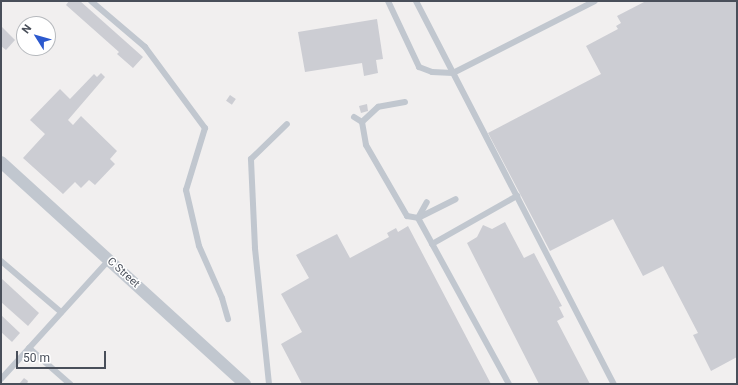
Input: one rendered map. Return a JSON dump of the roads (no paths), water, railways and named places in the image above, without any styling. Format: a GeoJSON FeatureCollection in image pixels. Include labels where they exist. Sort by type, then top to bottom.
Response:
{"type":"FeatureCollection","features":[{"type":"Feature","properties":{"kind":"street","name":"C Street"},"geometry":{"type":"LineString","coordinates":[[1,162],[245,384]]}},
{"type":"Feature","properties":{"kind":"lane"},"geometry":{"type":"LineString","coordinates":[[91,1],[145,47],[205,128],[186,190],[199,246],[222,298],[228,319]]}},
{"type":"Feature","properties":{"kind":"lane"},"geometry":{"type":"LineString","coordinates":[[388,1],[419,67],[432,72],[453,73],[595,1]]}},
{"type":"Feature","properties":{"kind":"lane"},"geometry":{"type":"LineString","coordinates":[[416,1],[614,384]]}},
{"type":"Feature","properties":{"kind":"lane"},"geometry":{"type":"LineString","coordinates":[[362,122],[378,106],[405,102]]}},
{"type":"Feature","properties":{"kind":"lane"},"geometry":{"type":"LineString","coordinates":[[354,117],[362,122],[366,145],[407,216],[418,218],[456,199]]}},
{"type":"Feature","properties":{"kind":"lane"},"geometry":{"type":"LineString","coordinates":[[269,384],[255,248],[251,159],[287,124]]}},
{"type":"Feature","properties":{"kind":"lane"},"geometry":{"type":"LineString","coordinates":[[432,244],[517,196]]}},
{"type":"Feature","properties":{"kind":"lane"},"geometry":{"type":"LineString","coordinates":[[418,218],[427,202]]}},
{"type":"Feature","properties":{"kind":"lane"},"geometry":{"type":"LineString","coordinates":[[418,218],[509,384]]}},
{"type":"Feature","properties":{"kind":"lane"},"geometry":{"type":"LineString","coordinates":[[1,379],[109,260]]}},
{"type":"Feature","properties":{"kind":"lane"},"geometry":{"type":"LineString","coordinates":[[1,261],[61,312]]}},
{"type":"Feature","properties":{"kind":"lane"},"geometry":{"type":"LineString","coordinates":[[29,348],[70,384]]}}]}
